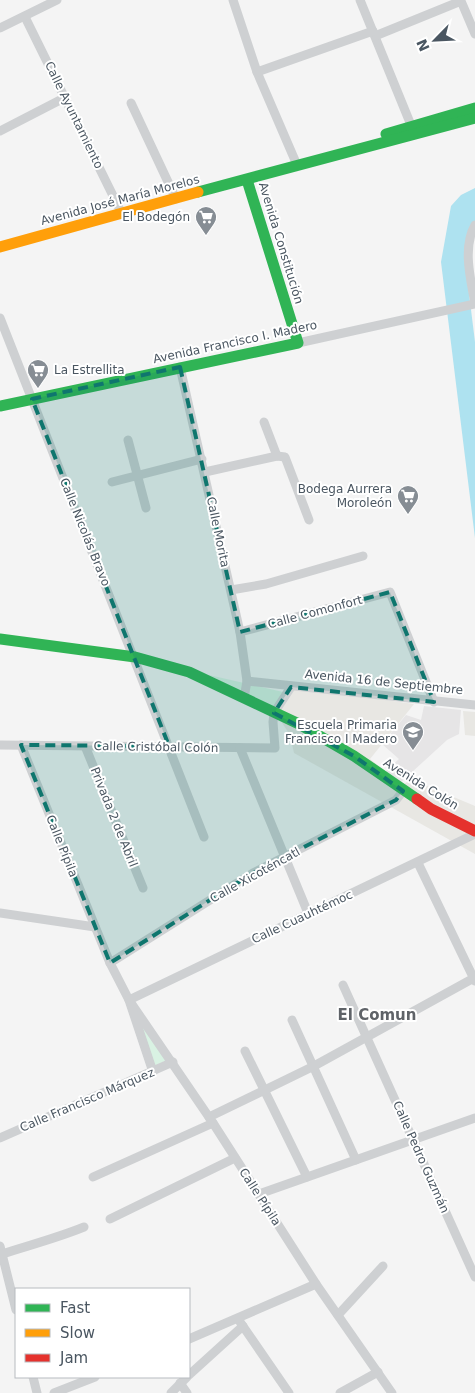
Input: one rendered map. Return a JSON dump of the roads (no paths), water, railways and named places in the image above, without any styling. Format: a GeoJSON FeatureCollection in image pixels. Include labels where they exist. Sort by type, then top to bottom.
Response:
{"type":"FeatureCollection","features":[{"type":"Feature","properties":{"kind":"main road"},"geometry":{"type":"LineString","coordinates":[[413,130],[475,108]]}},
{"type":"Feature","properties":{"kind":"main road"},"geometry":{"type":"LineString","coordinates":[[413,130],[475,118]]}},
{"type":"Feature","properties":{"kind":"main road","name":"Avenida José María Morelos"},"geometry":{"type":"LineString","coordinates":[[0,247],[247,180],[336,154],[348,147],[413,130]]}},
{"type":"Feature","properties":{"kind":"main road","name":"Avenida Constitución"},"geometry":{"type":"LineString","coordinates":[[247,180],[298,343]]}},
{"type":"Feature","properties":{"kind":"main road","name":"Avenida Francisco I. Madero"},"geometry":{"type":"LineString","coordinates":[[0,406],[298,343]]}},
{"type":"Feature","properties":{"kind":"main road"},"geometry":{"type":"LineString","coordinates":[[0,639],[134,657],[189,672],[274,713]]}},
{"type":"Feature","properties":{"kind":"main road","name":"Avenida Colón"},"geometry":{"type":"LineString","coordinates":[[274,713],[299,724],[354,756],[402,792],[475,833]]}},
{"type":"Feature","properties":{"kind":"street"},"geometry":{"type":"LineString","coordinates":[[0,28],[57,0]]}},
{"type":"Feature","properties":{"kind":"street"},"geometry":{"type":"LineString","coordinates":[[233,0],[257,72],[297,165]]}},
{"type":"Feature","properties":{"kind":"street"},"geometry":{"type":"LineString","coordinates":[[360,0],[413,130]]}},
{"type":"Feature","properties":{"kind":"street"},"geometry":{"type":"LineString","coordinates":[[257,72],[374,34],[461,1],[475,34]]}},
{"type":"Feature","properties":{"kind":"street","name":"Calle Ayuntamiento"},"geometry":{"type":"LineString","coordinates":[[25,17],[122,214]]}},
{"type":"Feature","properties":{"kind":"street"},"geometry":{"type":"LineString","coordinates":[[0,131],[66,97]]}},
{"type":"Feature","properties":{"kind":"street"},"geometry":{"type":"LineString","coordinates":[[131,103],[176,199]]}},
{"type":"Feature","properties":{"kind":"street"},"geometry":{"type":"LineString","coordinates":[[473,304],[468,260],[471,232],[475,225]]}},
{"type":"Feature","properties":{"kind":"street","name":"Avenida Francisco I. Madero"},"geometry":{"type":"LineString","coordinates":[[298,343],[473,304]]}},
{"type":"Feature","properties":{"kind":"street","name":"Calle Nicolás Bravo"},"geometry":{"type":"LineString","coordinates":[[0,318],[170,746],[204,837]]}},
{"type":"Feature","properties":{"kind":"street","name":"Calle Morita"},"geometry":{"type":"LineString","coordinates":[[180,367],[240,632],[247,681],[244,698]]}},
{"type":"Feature","properties":{"kind":"street"},"geometry":{"type":"LineString","coordinates":[[264,422],[277,456]]}},
{"type":"Feature","properties":{"kind":"street"},"geometry":{"type":"LineString","coordinates":[[128,440],[146,508]]}},
{"type":"Feature","properties":{"kind":"street"},"geometry":{"type":"LineString","coordinates":[[205,472],[277,456],[285,457],[309,520]]}},
{"type":"Feature","properties":{"kind":"street"},"geometry":{"type":"LineString","coordinates":[[112,482],[202,460]]}},
{"type":"Feature","properties":{"kind":"street"},"geometry":{"type":"LineString","coordinates":[[231,590],[266,584],[363,556]]}},
{"type":"Feature","properties":{"kind":"street","name":"Calle Comonfort"},"geometry":{"type":"LineString","coordinates":[[240,632],[390,592],[434,702]]}},
{"type":"Feature","properties":{"kind":"street","name":"Avenida 16 de Septiembre"},"geometry":{"type":"LineString","coordinates":[[247,681],[475,705]]}},
{"type":"Feature","properties":{"kind":"street","name":"Avenida 16 de Septiembre"},"geometry":{"type":"LineString","coordinates":[[274,713],[291,687]]}},
{"type":"Feature","properties":{"kind":"street","name":"Calle Cristóbal Colón"},"geometry":{"type":"LineString","coordinates":[[0,745],[276,748],[273,722],[274,713]]}},
{"type":"Feature","properties":{"kind":"street","name":"Calle Pípila"},"geometry":{"type":"LineString","coordinates":[[21,745],[110,963],[129,1000],[173,1062],[316,1284],[392,1393]]}},
{"type":"Feature","properties":{"kind":"street","name":"Privada 2 de Abril"},"geometry":{"type":"LineString","coordinates":[[85,746],[143,888]]}},
{"type":"Feature","properties":{"kind":"street"},"geometry":{"type":"LineString","coordinates":[[240,748],[308,913]]}},
{"type":"Feature","properties":{"kind":"street","name":"Calle Xicoténcatl"},"geometry":{"type":"LineString","coordinates":[[110,963],[245,878],[396,800],[402,792]]}},
{"type":"Feature","properties":{"kind":"street","name":"Calle Cuauhtémoc"},"geometry":{"type":"LineString","coordinates":[[129,1000],[308,913],[418,863],[475,833]]}},
{"type":"Feature","properties":{"kind":"street"},"geometry":{"type":"LineString","coordinates":[[93,1178],[211,1120],[264,1090],[314,1066],[474,980],[418,863]]}},
{"type":"Feature","properties":{"kind":"street"},"geometry":{"type":"LineString","coordinates":[[0,913],[95,927]]}},
{"type":"Feature","properties":{"kind":"street","name":"Calle Pedro Guzmán"},"geometry":{"type":"LineString","coordinates":[[344,986],[475,1276]]}},
{"type":"Feature","properties":{"kind":"street","name":"Calle Pípila"},"geometry":{"type":"LineString","coordinates":[[129,1000],[153,1072]]}},
{"type":"Feature","properties":{"kind":"street"},"geometry":{"type":"LineString","coordinates":[[292,1020],[356,1160]]}},
{"type":"Feature","properties":{"kind":"street"},"geometry":{"type":"LineString","coordinates":[[245,1051],[307,1177]]}},
{"type":"Feature","properties":{"kind":"street","name":"Calle Francisco Márquez"},"geometry":{"type":"LineString","coordinates":[[0,1138],[173,1062]]}},
{"type":"Feature","properties":{"kind":"street"},"geometry":{"type":"LineString","coordinates":[[259,1194],[475,1118]]}},
{"type":"Feature","properties":{"kind":"street"},"geometry":{"type":"LineString","coordinates":[[110,1219],[235,1158]]}},
{"type":"Feature","properties":{"kind":"street"},"geometry":{"type":"LineString","coordinates":[[15,1306],[1,1250],[55,1238],[84,1227]]}},
{"type":"Feature","properties":{"kind":"street"},"geometry":{"type":"LineString","coordinates":[[338,1315],[383,1266]]}},
{"type":"Feature","properties":{"kind":"street"},"geometry":{"type":"LineString","coordinates":[[190,1339],[240,1322],[316,1284]]}},
{"type":"Feature","properties":{"kind":"street"},"geometry":{"type":"LineString","coordinates":[[190,1373],[240,1322]]}},
{"type":"Feature","properties":{"kind":"street"},"geometry":{"type":"LineString","coordinates":[[240,1322],[289,1393]]}},
{"type":"Feature","properties":{"kind":"street"},"geometry":{"type":"LineString","coordinates":[[340,1393],[378,1372]]}},
{"type":"Feature","properties":{"kind":"street"},"geometry":{"type":"LineString","coordinates":[[33,1378],[38,1393]]}},
{"type":"Feature","properties":{"kind":"street"},"geometry":{"type":"LineString","coordinates":[[54,1393],[92,1378]]}},
{"type":"Feature","properties":{"kind":"street"},"geometry":{"type":"LineString","coordinates":[[172,1393],[185,1378]]}},
{"type":"Feature","properties":{"kind":"street"},"geometry":{"type":"LineString","coordinates":[[185,1378],[187,1393]]}},
{"type":"Feature","properties":{"kind":"water"},"geometry":{"type":"Polygon","coordinates":[[[475,188],[475,223],[465,261],[475,342],[475,538],[441,262],[451,206],[461,195],[475,188]]]}},
{"type":"Feature","properties":{"kind":"place","name":"El Bodegón"},"geometry":{"type":"Point","coordinates":[206,236]}},
{"type":"Feature","properties":{"kind":"place","name":"La Estrellita"},"geometry":{"type":"Point","coordinates":[38,389]}},
{"type":"Feature","properties":{"kind":"place","name":"Bodega Aurrera Moroleón"},"geometry":{"type":"Point","coordinates":[408,515]}},
{"type":"Feature","properties":{"kind":"place","name":"Escuela Primaria Francisco I Madero"},"geometry":{"type":"Point","coordinates":[413,751]}},
{"type":"Feature","properties":{"kind":"district","name":"El Comun"},"geometry":{"type":"Point","coordinates":[377,1015]}}]}
